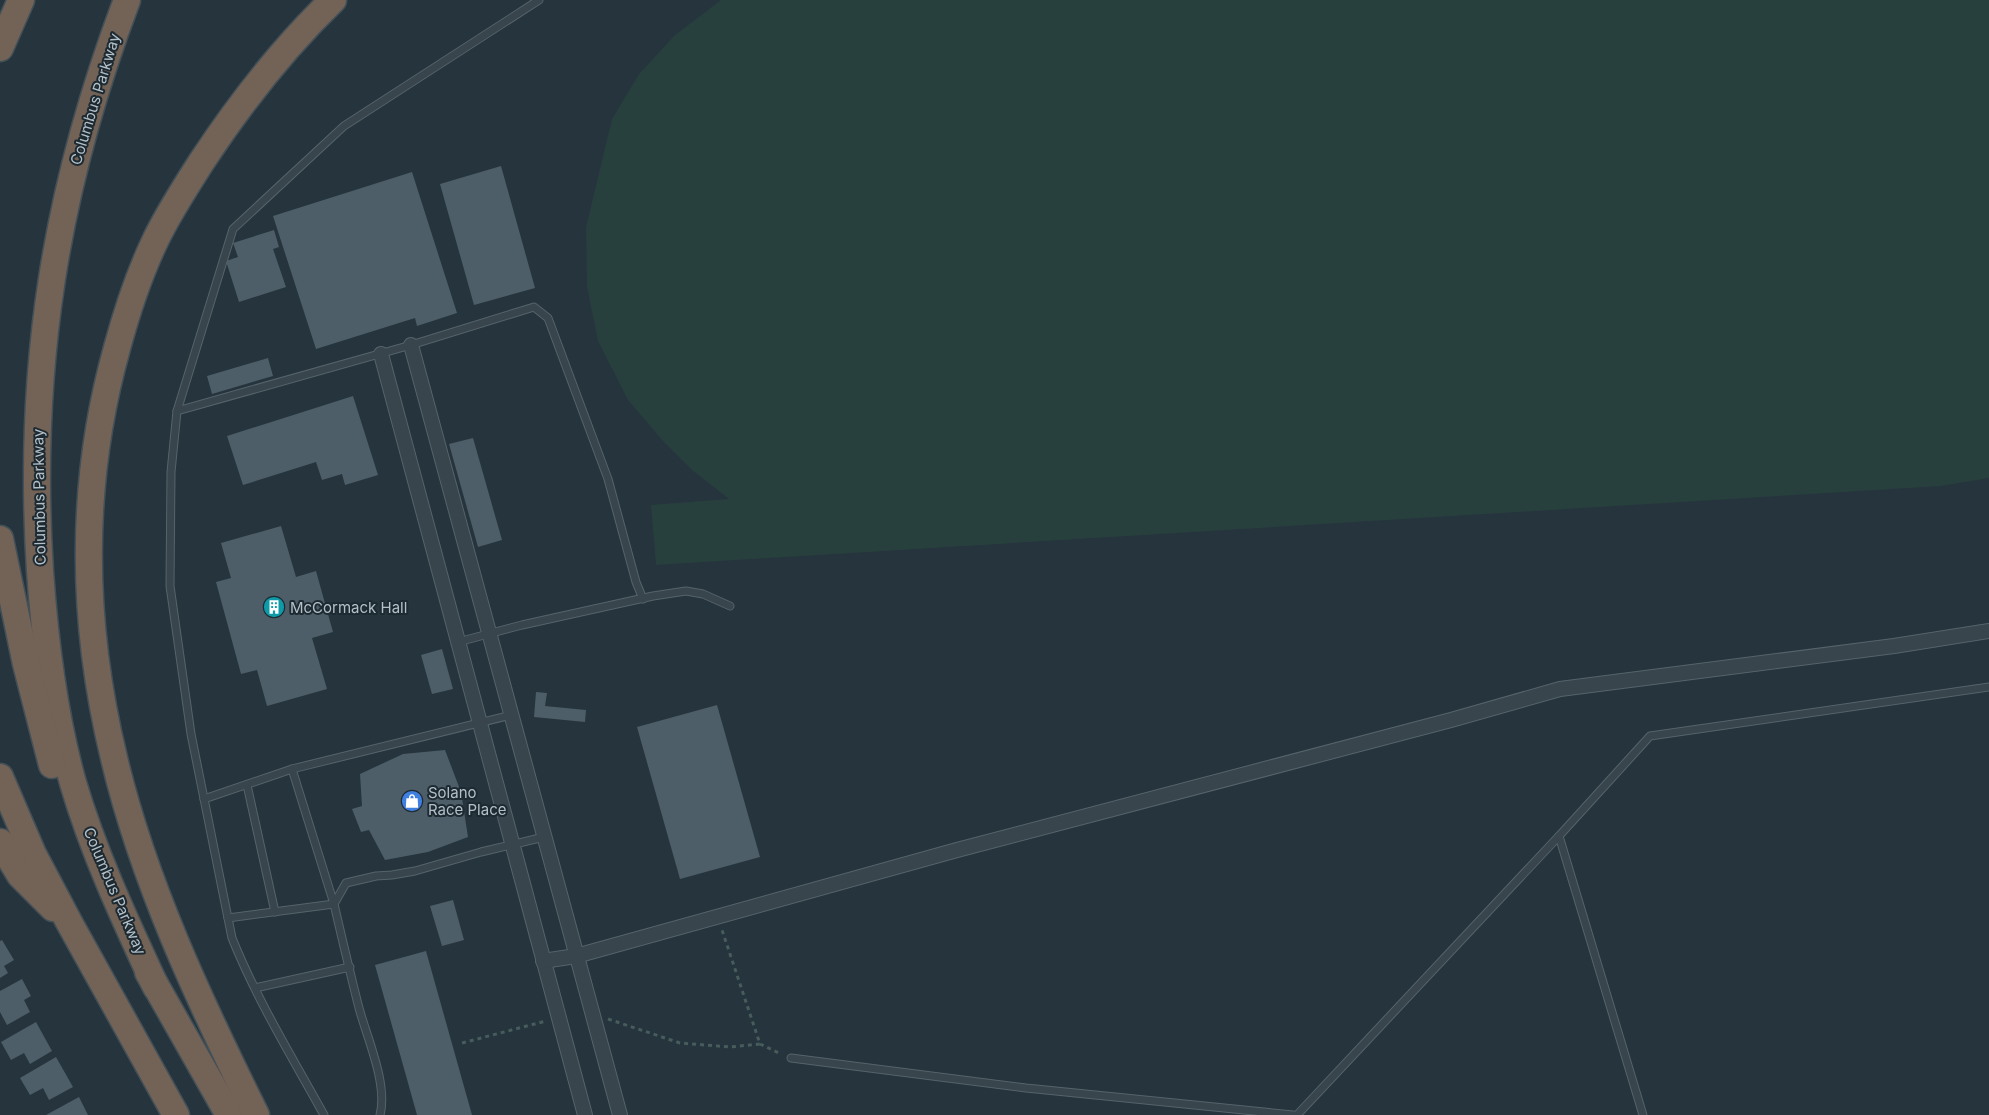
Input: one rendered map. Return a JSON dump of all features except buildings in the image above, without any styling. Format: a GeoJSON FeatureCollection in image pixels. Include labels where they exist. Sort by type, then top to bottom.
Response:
{"type":"FeatureCollection","features":[{"type":"Feature","properties":{"kind":"highway"},"geometry":{"type":"LineString","coordinates":[[0,48],[21,0]]}},
{"type":"Feature","properties":{"kind":"highway","name":"Columbus Parkway"},"geometry":{"type":"LineString","coordinates":[[127,0],[101,72],[83,132],[58,239],[47,307],[41,367],[36,452],[36,492],[44,624],[63,742],[84,819],[123,916],[156,987]]}},
{"type":"Feature","properties":{"kind":"highway"},"geometry":{"type":"LineString","coordinates":[[256,1115],[223,1048],[170,927],[138,840],[114,762],[99,690],[91,626],[87,544],[89,508],[97,436],[108,382],[133,295],[156,239],[181,193],[255,85],[278,56],[333,0]]}},
{"type":"Feature","properties":{"kind":"highway"},"geometry":{"type":"LineString","coordinates":[[0,539],[45,742],[72,823],[104,894],[229,1115]]}},
{"type":"Feature","properties":{"kind":"highway"},"geometry":{"type":"LineString","coordinates":[[0,777],[33,854],[176,1115]]}},
{"type":"Feature","properties":{"kind":"highway"},"geometry":{"type":"LineString","coordinates":[[0,842],[20,875],[70,924]]}},
{"type":"Feature","properties":{"kind":"street"},"geometry":{"type":"LineString","coordinates":[[412,345],[620,1115]]}},
{"type":"Feature","properties":{"kind":"street"},"geometry":{"type":"LineString","coordinates":[[381,354],[585,1115]]}},
{"type":"Feature","properties":{"kind":"street"},"geometry":{"type":"LineString","coordinates":[[543,960],[576,956],[966,848],[1451,720],[1560,689],[1894,646],[1989,631]]}},
{"type":"Feature","properties":{"kind":"lane"},"geometry":{"type":"LineString","coordinates":[[324,1115],[255,988],[232,938],[191,734],[170,586],[171,472],[177,411],[233,229],[344,126],[539,0]]}},
{"type":"Feature","properties":{"kind":"lane"},"geometry":{"type":"LineString","coordinates":[[177,411],[412,345],[534,307],[548,318],[608,479],[636,582],[643,599]]}},
{"type":"Feature","properties":{"kind":"lane"},"geometry":{"type":"LineString","coordinates":[[458,642],[643,599],[686,591],[703,594],[730,606]]}},
{"type":"Feature","properties":{"kind":"lane"},"geometry":{"type":"LineString","coordinates":[[791,1058],[1026,1088],[1295,1115],[1559,836],[1650,736],[1989,687]]}},
{"type":"Feature","properties":{"kind":"lane"},"geometry":{"type":"LineString","coordinates":[[204,799],[292,769],[511,715]]}},
{"type":"Feature","properties":{"kind":"lane"},"geometry":{"type":"LineString","coordinates":[[292,769],[334,904],[359,1008],[376,1062],[383,1105],[380,1115]]}},
{"type":"Feature","properties":{"kind":"lane"},"geometry":{"type":"LineString","coordinates":[[247,784],[275,912]]}},
{"type":"Feature","properties":{"kind":"lane"},"geometry":{"type":"LineString","coordinates":[[1559,836],[1643,1115]]}},
{"type":"Feature","properties":{"kind":"lane"},"geometry":{"type":"LineString","coordinates":[[334,904],[346,883],[376,876],[392,876],[416,871],[481,852],[544,837]]}},
{"type":"Feature","properties":{"kind":"lane"},"geometry":{"type":"LineString","coordinates":[[228,918],[334,904]]}},
{"type":"Feature","properties":{"kind":"lane"},"geometry":{"type":"LineString","coordinates":[[255,988],[350,967]]}},
{"type":"Feature","properties":{"kind":"path"},"geometry":{"type":"LineString","coordinates":[[717,917],[760,1044]]}},
{"type":"Feature","properties":{"kind":"path"},"geometry":{"type":"LineString","coordinates":[[592,1014],[680,1043],[730,1047],[760,1044],[791,1058]]}},
{"type":"Feature","properties":{"kind":"path"},"geometry":{"type":"LineString","coordinates":[[462,1043],[559,1018]]}},
{"type":"Feature","properties":{"kind":"green space"},"geometry":{"type":"Polygon","coordinates":[[[721,0],[1989,0],[1989,478],[1941,486],[656,565],[651,505],[729,499],[693,471],[662,440],[628,400],[598,341],[587,287],[586,227],[612,119],[639,74],[675,35],[721,0]]]}},
{"type":"Feature","properties":{"kind":"place","name":"McCormack Hall"},"geometry":{"type":"Point","coordinates":[274,607]}},
{"type":"Feature","properties":{"kind":"place","name":"Solano Race Place"},"geometry":{"type":"Point","coordinates":[412,801]}}]}
